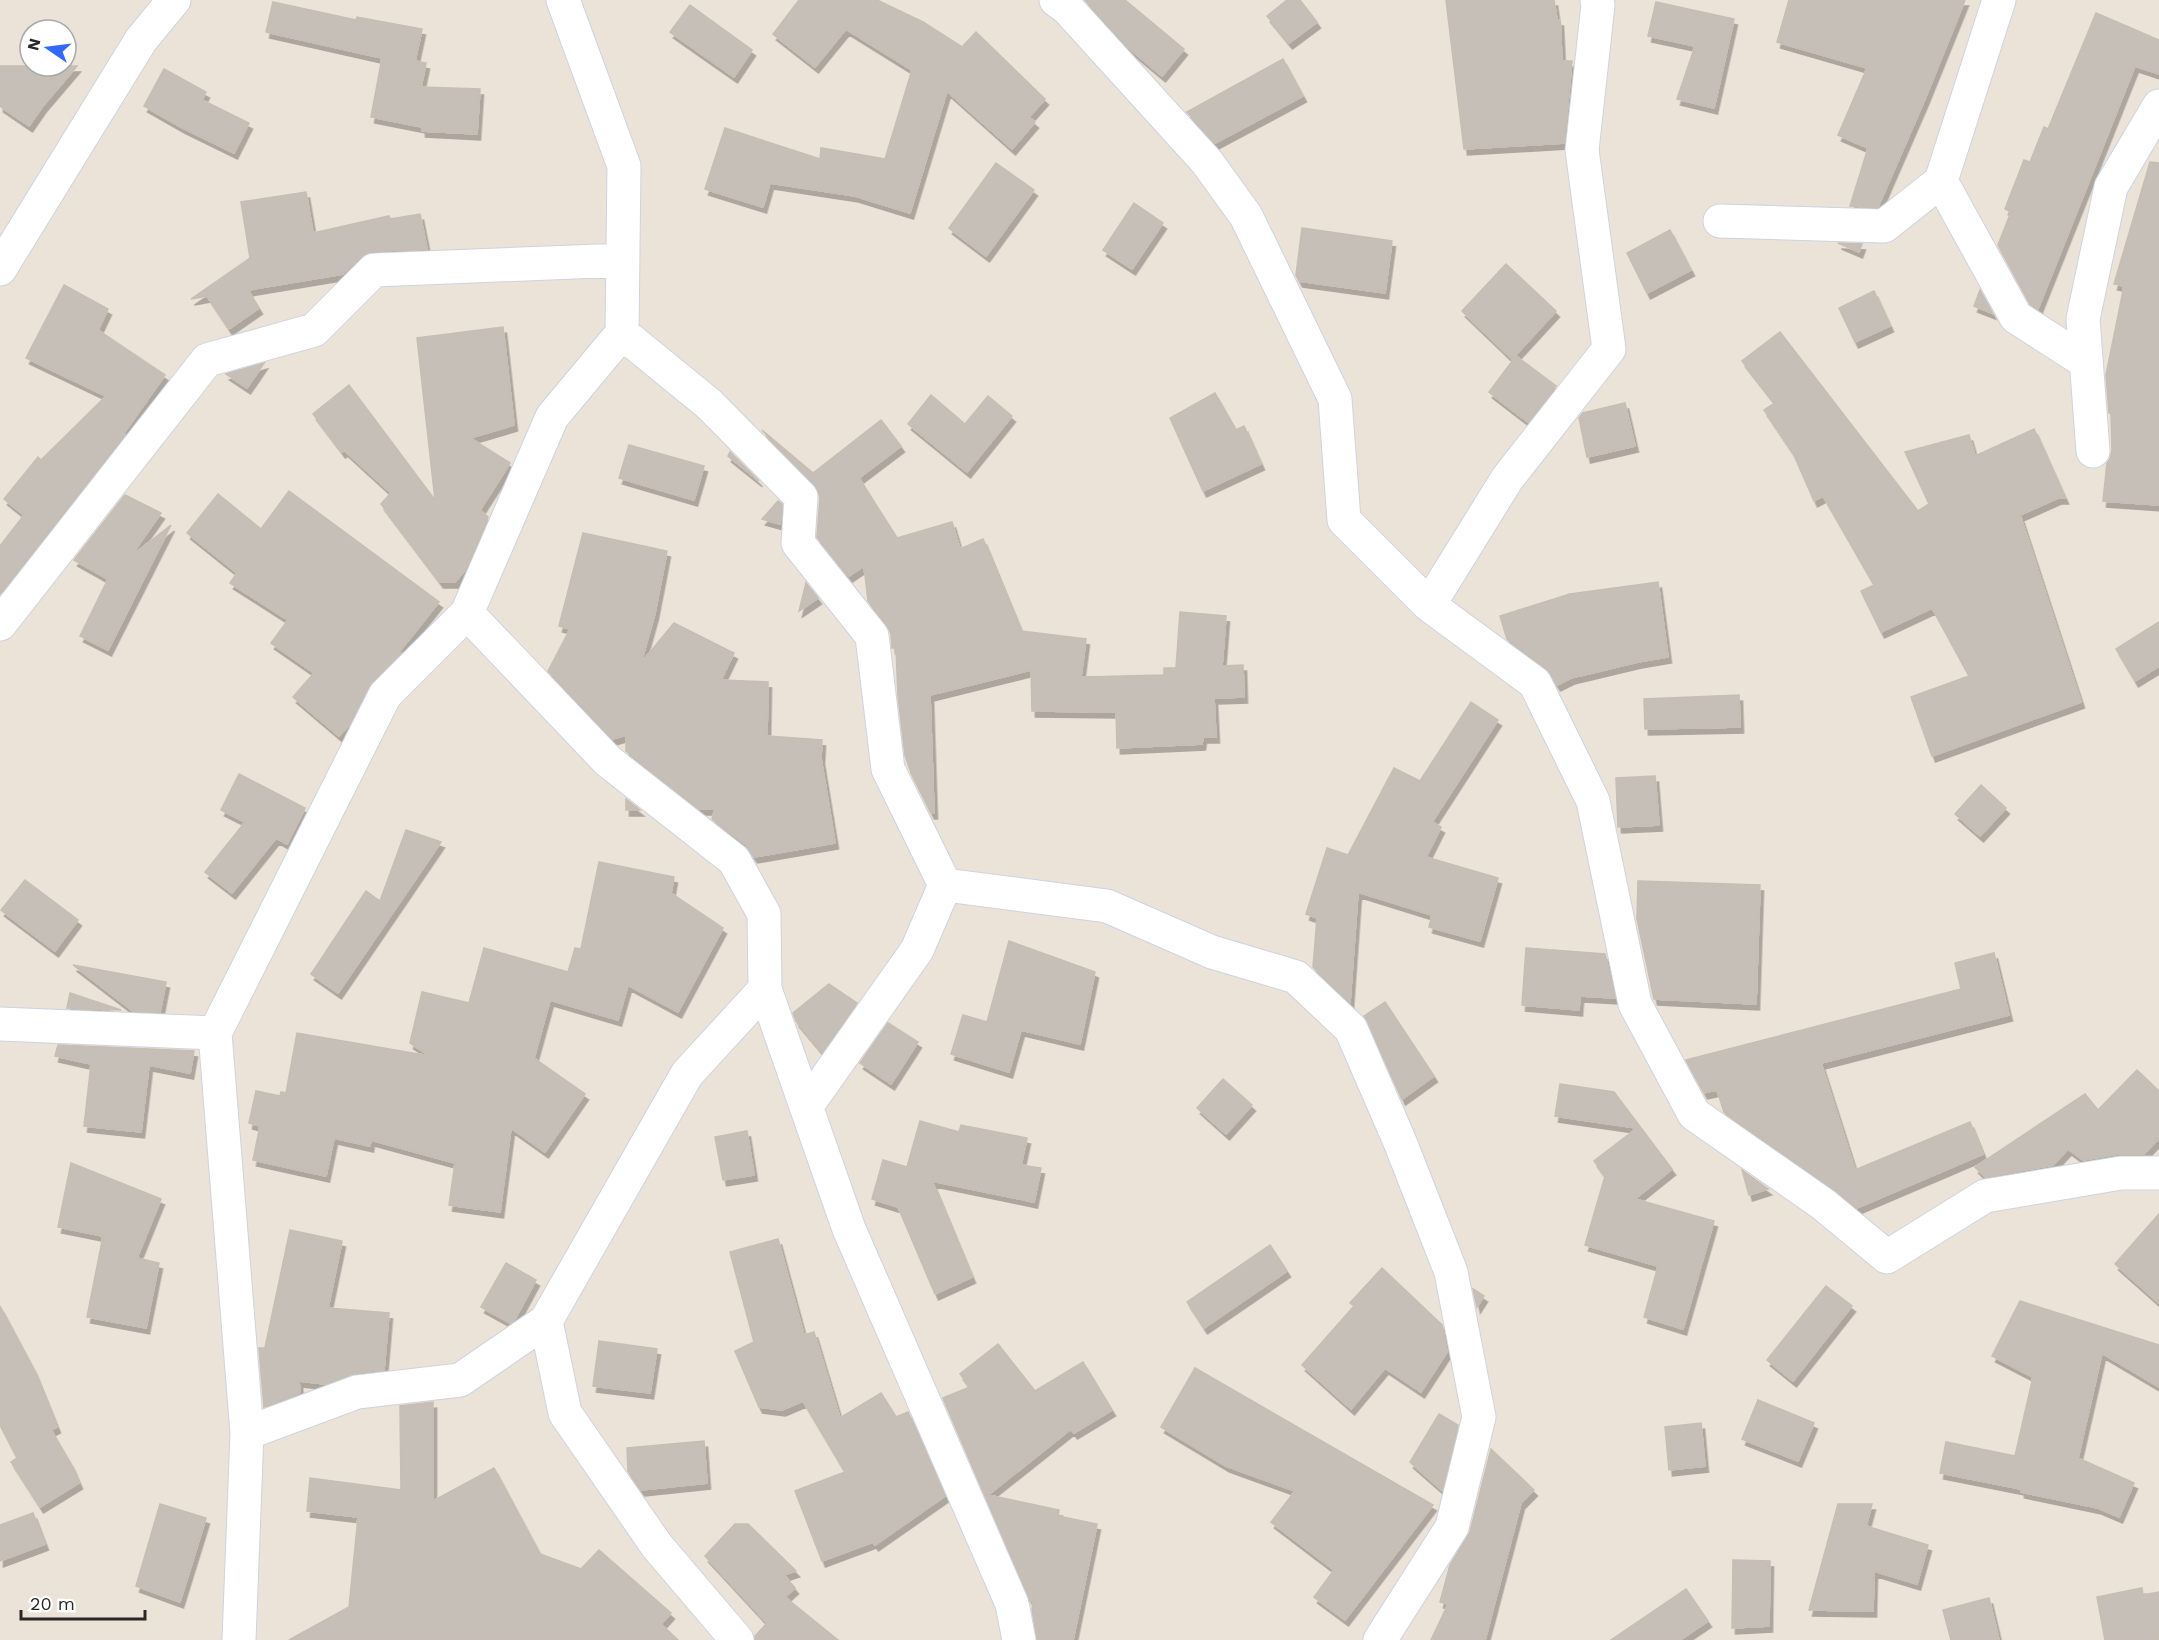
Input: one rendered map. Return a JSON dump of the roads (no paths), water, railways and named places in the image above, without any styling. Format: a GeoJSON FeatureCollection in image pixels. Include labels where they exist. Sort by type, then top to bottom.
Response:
{"type":"FeatureCollection","features":[{"type":"Feature","properties":{"kind":"street"},"geometry":{"type":"LineString","coordinates":[[0,269],[141,40],[174,0]]}},
{"type":"Feature","properties":{"kind":"street"},"geometry":{"type":"LineString","coordinates":[[239,1640],[247,1433],[215,1033],[385,695],[467,613],[552,417],[622,333],[624,166],[563,0]]}},
{"type":"Feature","properties":{"kind":"street"},"geometry":{"type":"LineString","coordinates":[[1056,0],[1066,8],[1207,162],[1246,216],[1335,399],[1344,520],[1429,605],[1535,683],[1593,801],[1635,1004],[1694,1114],[1823,1204],[1887,1257],[1985,1196],[2121,1173],[2159,1173]]}},
{"type":"Feature","properties":{"kind":"street"},"geometry":{"type":"LineString","coordinates":[[1429,605],[1507,478],[1610,349],[1582,150],[1597,0]]}},
{"type":"Feature","properties":{"kind":"street"},"geometry":{"type":"LineString","coordinates":[[1720,221],[1884,226],[1941,181],[1999,0]]}},
{"type":"Feature","properties":{"kind":"street"},"geometry":{"type":"LineString","coordinates":[[2093,451],[2083,319],[2111,187],[2159,106]]}},
{"type":"Feature","properties":{"kind":"street"},"geometry":{"type":"LineString","coordinates":[[1941,181],[2016,317],[2086,362]]}},
{"type":"Feature","properties":{"kind":"street"},"geometry":{"type":"LineString","coordinates":[[0,624],[207,360],[314,330],[374,270],[623,260]]}},
{"type":"Feature","properties":{"kind":"street"},"geometry":{"type":"LineString","coordinates":[[622,333],[709,404],[801,497],[798,543],[872,636],[888,769],[945,885],[917,950],[806,1107]]}},
{"type":"Feature","properties":{"kind":"street"},"geometry":{"type":"LineString","coordinates":[[467,613],[608,761],[734,860],[764,914],[765,989],[806,1107],[849,1229],[1012,1604],[1019,1640]]}},
{"type":"Feature","properties":{"kind":"street"},"geometry":{"type":"LineString","coordinates":[[945,885],[1107,906],[1212,952],[1296,977],[1351,1029],[1400,1142],[1451,1272],[1479,1417],[1452,1527],[1380,1640]]}},
{"type":"Feature","properties":{"kind":"street"},"geometry":{"type":"LineString","coordinates":[[247,1433],[357,1392],[460,1380],[546,1321],[687,1074],[765,989]]}},
{"type":"Feature","properties":{"kind":"street"},"geometry":{"type":"LineString","coordinates":[[0,1024],[215,1033]]}},
{"type":"Feature","properties":{"kind":"street"},"geometry":{"type":"LineString","coordinates":[[546,1321],[565,1413],[657,1546],[737,1640]]}}]}
